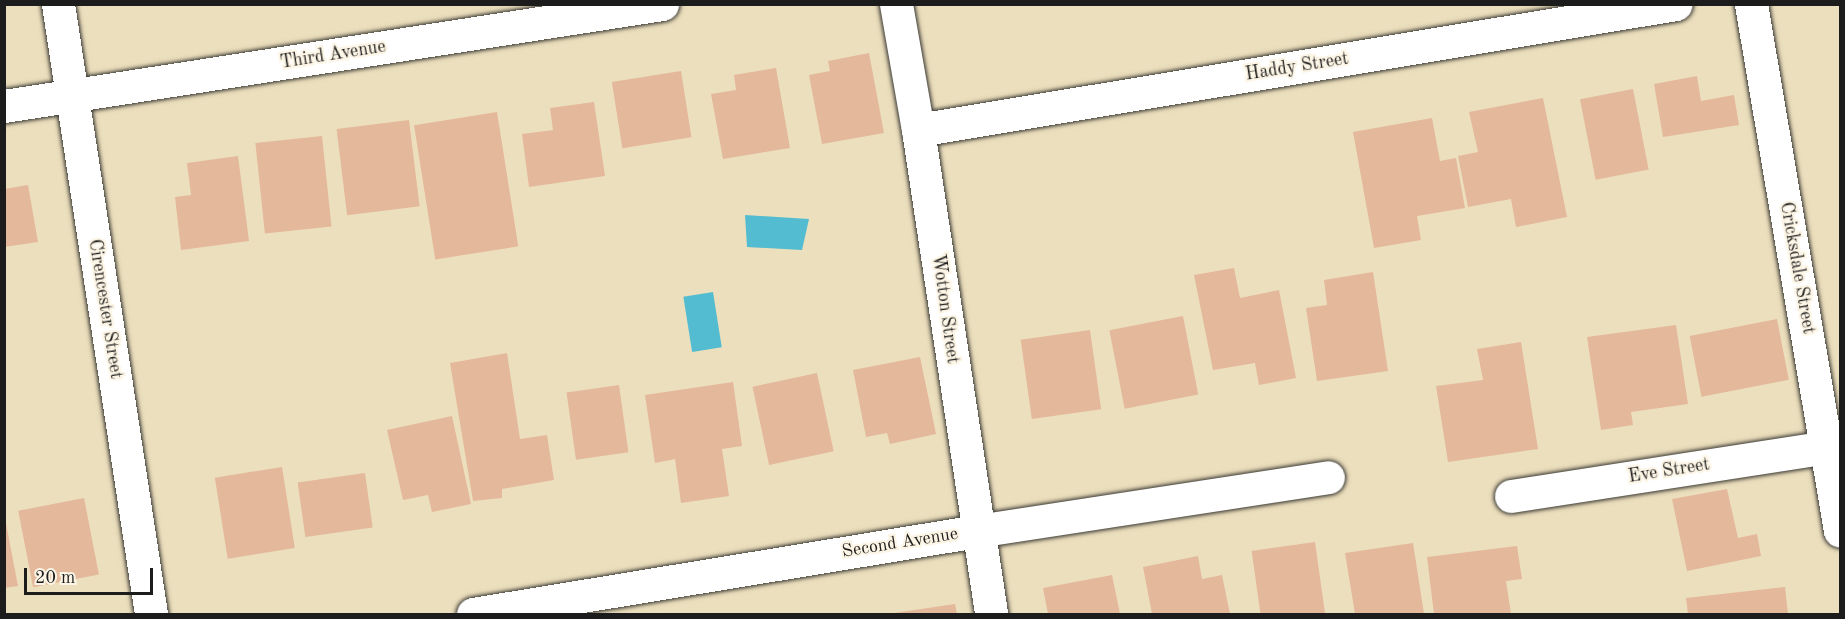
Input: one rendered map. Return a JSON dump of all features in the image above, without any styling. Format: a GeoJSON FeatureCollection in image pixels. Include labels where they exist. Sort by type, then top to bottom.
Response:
{"type":"FeatureCollection","features":[{"type":"Feature","properties":{"kind":"street","name":"Cirencester Street"},"geometry":{"type":"LineString","coordinates":[[58,4],[151,615]]}},
{"type":"Feature","properties":{"kind":"street","name":"Third Avenue"},"geometry":{"type":"LineString","coordinates":[[4,106],[662,4]]}},
{"type":"Feature","properties":{"kind":"street","name":"Wotton Street"},"geometry":{"type":"LineString","coordinates":[[896,4],[918,130],[991,615]]}},
{"type":"Feature","properties":{"kind":"street","name":"Haddy Street"},"geometry":{"type":"LineString","coordinates":[[918,130],[1676,4]]}},
{"type":"Feature","properties":{"kind":"street","name":"Cricksdale Street"},"geometry":{"type":"LineString","coordinates":[[1751,4],[1828,447],[1840,531]]}},
{"type":"Feature","properties":{"kind":"street","name":"Eve Street"},"geometry":{"type":"LineString","coordinates":[[1510,496],[1828,447]]}},
{"type":"Feature","properties":{"kind":"street","name":"Second Avenue"},"geometry":{"type":"LineString","coordinates":[[472,615],[977,531],[1328,477]]}},
{"type":"Feature","properties":{"kind":"water"},"geometry":{"type":"Polygon","coordinates":[[[745,215],[809,219],[802,250],[747,247],[745,215]]]}},
{"type":"Feature","properties":{"kind":"water"},"geometry":{"type":"Polygon","coordinates":[[[713,292],[722,347],[692,352],[683,297],[713,292]]]}},
{"type":"Feature","properties":{"kind":"building"},"geometry":{"type":"Polygon","coordinates":[[[869,53],[884,133],[822,144],[809,75],[830,71],[828,61],[869,53]]]}},
{"type":"Feature","properties":{"kind":"building"},"geometry":{"type":"Polygon","coordinates":[[[776,68],[790,148],[723,159],[711,94],[736,90],[734,75],[776,68]]]}},
{"type":"Feature","properties":{"kind":"building"},"geometry":{"type":"Polygon","coordinates":[[[681,71],[691,137],[622,148],[612,82],[681,71]]]}},
{"type":"Feature","properties":{"kind":"building"},"geometry":{"type":"Polygon","coordinates":[[[1697,76],[1701,101],[1734,95],[1739,125],[1663,137],[1654,84],[1697,76]]]}},
{"type":"Feature","properties":{"kind":"building"},"geometry":{"type":"Polygon","coordinates":[[[1633,89],[1649,169],[1596,180],[1580,99],[1633,89]]]}},
{"type":"Feature","properties":{"kind":"building"},"geometry":{"type":"Polygon","coordinates":[[[1543,98],[1567,217],[1516,227],[1511,199],[1468,207],[1458,156],[1478,152],[1469,112],[1543,98]]]}},
{"type":"Feature","properties":{"kind":"building"},"geometry":{"type":"Polygon","coordinates":[[[594,102],[605,176],[529,187],[522,134],[553,130],[550,108],[594,102]]]}},
{"type":"Feature","properties":{"kind":"building"},"geometry":{"type":"Polygon","coordinates":[[[497,112],[518,246],[435,259],[414,125],[497,112]]]}},
{"type":"Feature","properties":{"kind":"building"},"geometry":{"type":"Polygon","coordinates":[[[1432,118],[1440,161],[1456,158],[1465,208],[1417,216],[1421,240],[1374,248],[1353,132],[1432,118]]]}},
{"type":"Feature","properties":{"kind":"building"},"geometry":{"type":"Polygon","coordinates":[[[409,120],[420,206],[347,215],[337,129],[409,120]]]}},
{"type":"Feature","properties":{"kind":"building"},"geometry":{"type":"Polygon","coordinates":[[[322,136],[332,227],[265,234],[255,143],[322,136]]]}},
{"type":"Feature","properties":{"kind":"building"},"geometry":{"type":"Polygon","coordinates":[[[238,156],[249,241],[181,250],[175,197],[191,195],[187,163],[238,156]]]}},
{"type":"Feature","properties":{"kind":"building"},"geometry":{"type":"Polygon","coordinates":[[[28,185],[38,242],[4,247],[4,189],[28,185]]]}},
{"type":"Feature","properties":{"kind":"building"},"geometry":{"type":"Polygon","coordinates":[[[1234,268],[1240,298],[1279,290],[1296,378],[1259,385],[1255,363],[1213,370],[1194,275],[1234,268]]]}},
{"type":"Feature","properties":{"kind":"building"},"geometry":{"type":"Polygon","coordinates":[[[1373,272],[1388,371],[1317,381],[1306,308],[1327,305],[1324,280],[1373,272]]]}},
{"type":"Feature","properties":{"kind":"building"},"geometry":{"type":"Polygon","coordinates":[[[1183,316],[1198,395],[1125,409],[1109,330],[1183,316]]]}},
{"type":"Feature","properties":{"kind":"building"},"geometry":{"type":"Polygon","coordinates":[[[1777,319],[1789,380],[1701,397],[1690,336],[1777,319]]]}},
{"type":"Feature","properties":{"kind":"building"},"geometry":{"type":"Polygon","coordinates":[[[1676,325],[1688,404],[1631,412],[1633,425],[1601,430],[1587,337],[1676,325]]]}},
{"type":"Feature","properties":{"kind":"building"},"geometry":{"type":"Polygon","coordinates":[[[1090,330],[1101,409],[1032,419],[1021,340],[1090,330]]]}},
{"type":"Feature","properties":{"kind":"building"},"geometry":{"type":"Polygon","coordinates":[[[1521,342],[1538,449],[1448,462],[1436,386],[1483,380],[1477,349],[1521,342]]]}},
{"type":"Feature","properties":{"kind":"building"},"geometry":{"type":"Polygon","coordinates":[[[507,353],[520,439],[547,435],[554,480],[502,489],[502,498],[473,501],[450,363],[507,353]]]}},
{"type":"Feature","properties":{"kind":"building"},"geometry":{"type":"Polygon","coordinates":[[[920,357],[936,434],[890,444],[887,433],[866,437],[853,370],[920,357]]]}},
{"type":"Feature","properties":{"kind":"building"},"geometry":{"type":"Polygon","coordinates":[[[817,373],[834,451],[769,465],[752,387],[817,373]]]}},
{"type":"Feature","properties":{"kind":"building"},"geometry":{"type":"Polygon","coordinates":[[[733,382],[742,446],[722,449],[729,496],[681,503],[675,459],[655,463],[645,395],[733,382]]]}},
{"type":"Feature","properties":{"kind":"building"},"geometry":{"type":"Polygon","coordinates":[[[619,385],[628,452],[576,460],[567,392],[619,385]]]}},
{"type":"Feature","properties":{"kind":"building"},"geometry":{"type":"Polygon","coordinates":[[[452,416],[471,504],[432,512],[428,495],[403,500],[387,430],[452,416]]]}},
{"type":"Feature","properties":{"kind":"building"},"geometry":{"type":"Polygon","coordinates":[[[282,467],[295,548],[228,559],[215,478],[282,467]]]}},
{"type":"Feature","properties":{"kind":"building"},"geometry":{"type":"Polygon","coordinates":[[[365,473],[373,527],[305,537],[298,482],[365,473]]]}},
{"type":"Feature","properties":{"kind":"building"},"geometry":{"type":"Polygon","coordinates":[[[1727,489],[1738,538],[1757,534],[1761,556],[1687,571],[1672,499],[1727,489]]]}},
{"type":"Feature","properties":{"kind":"building"},"geometry":{"type":"Polygon","coordinates":[[[84,498],[99,575],[33,587],[18,511],[84,498]]]}},
{"type":"Feature","properties":{"kind":"building"},"geometry":{"type":"Polygon","coordinates":[[[4,513],[18,586],[4,588],[4,513]]]}},
{"type":"Feature","properties":{"kind":"building"},"geometry":{"type":"Polygon","coordinates":[[[1315,542],[1325,614],[1260,614],[1252,551],[1315,542]]]}},
{"type":"Feature","properties":{"kind":"building"},"geometry":{"type":"Polygon","coordinates":[[[1413,543],[1424,614],[1355,614],[1345,553],[1413,543]]]}},
{"type":"Feature","properties":{"kind":"building"},"geometry":{"type":"Polygon","coordinates":[[[1517,546],[1522,579],[1506,581],[1511,614],[1434,614],[1427,557],[1517,546]]]}},
{"type":"Feature","properties":{"kind":"building"},"geometry":{"type":"Polygon","coordinates":[[[1198,556],[1202,579],[1222,575],[1230,614],[1152,614],[1143,567],[1198,556]]]}},
{"type":"Feature","properties":{"kind":"building"},"geometry":{"type":"Polygon","coordinates":[[[1112,575],[1120,614],[1048,614],[1043,588],[1112,575]]]}},
{"type":"Feature","properties":{"kind":"building"},"geometry":{"type":"Polygon","coordinates":[[[1785,587],[1788,614],[1688,614],[1686,598],[1785,587]]]}},
{"type":"Feature","properties":{"kind":"building"},"geometry":{"type":"Polygon","coordinates":[[[955,604],[957,614],[894,614],[894,613],[955,604]]]}}]}
